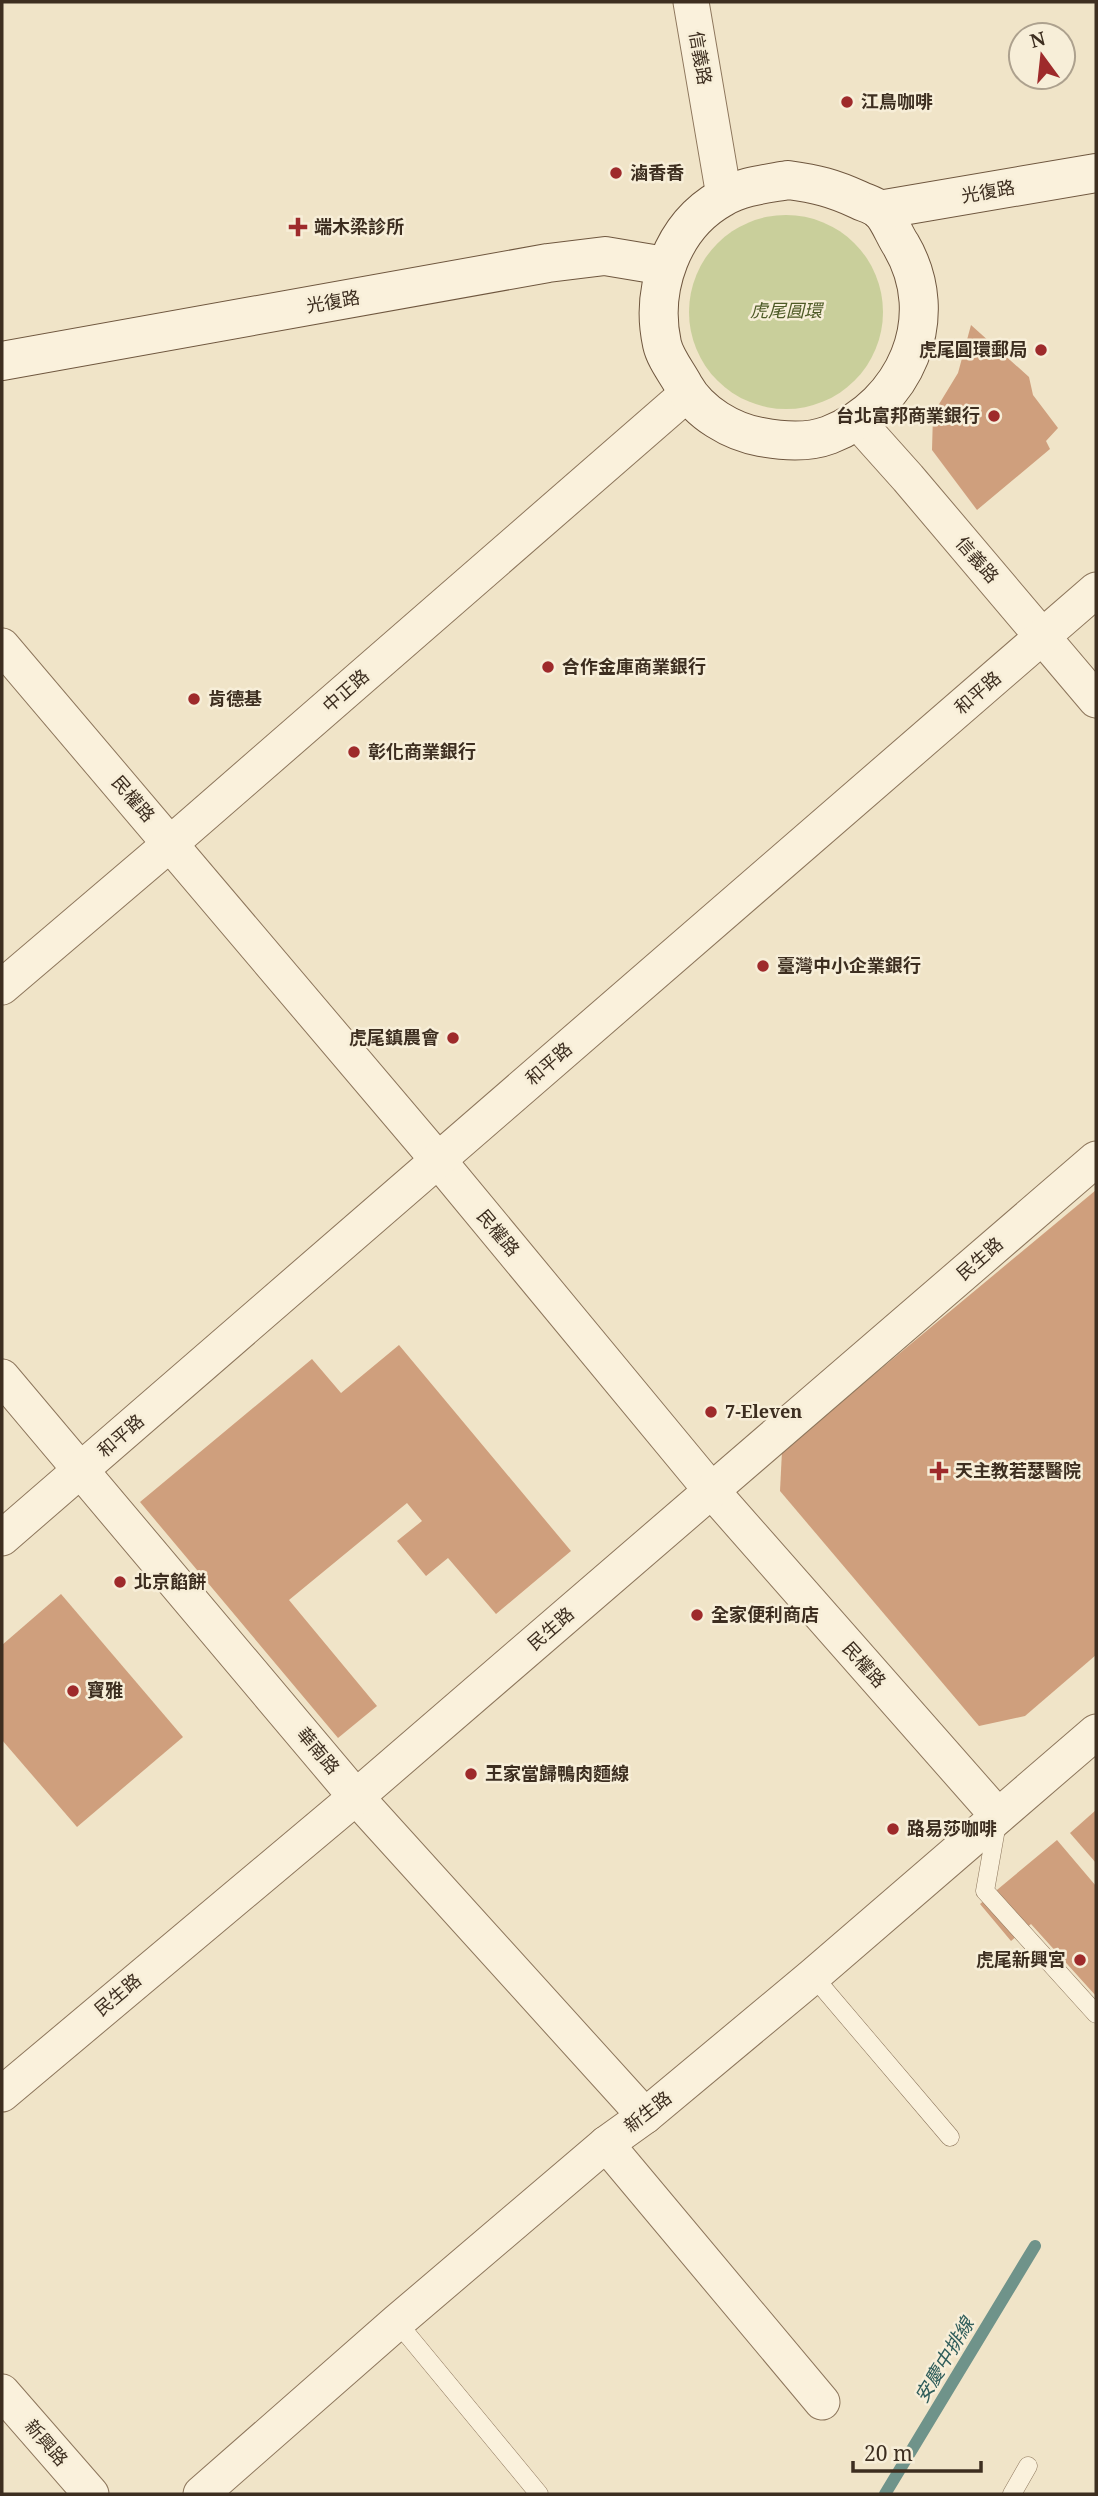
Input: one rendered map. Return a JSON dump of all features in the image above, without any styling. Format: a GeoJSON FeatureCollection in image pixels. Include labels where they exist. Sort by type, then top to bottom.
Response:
{"type":"FeatureCollection","features":[{"type":"Feature","properties":{"kind":"street","name":"信義路"},"geometry":{"type":"LineString","coordinates":[[691,2],[724,196]]}},
{"type":"Feature","properties":{"kind":"street","name":"光復路"},"geometry":{"type":"LineString","coordinates":[[879,210],[1096,173]]}},
{"type":"Feature","properties":{"kind":"street"},"geometry":{"type":"LineString","coordinates":[[788,180],[823,185],[879,210],[909,258],[920,302],[915,346],[896,386],[857,421],[827,436],[785,442],[744,434],[708,414],[688,393],[662,346],[658,307],[665,266],[686,231],[708,207],[724,196],[753,186],[788,180]]}},
{"type":"Feature","properties":{"kind":"street","name":"光復路"},"geometry":{"type":"LineString","coordinates":[[2,361],[548,263],[605,256],[665,266]]}},
{"type":"Feature","properties":{"kind":"street","name":"中正路"},"geometry":{"type":"LineString","coordinates":[[2,987],[688,393]]}},
{"type":"Feature","properties":{"kind":"street","name":"信義路"},"geometry":{"type":"LineString","coordinates":[[857,421],[1096,700]]}},
{"type":"Feature","properties":{"kind":"street","name":"和平路"},"geometry":{"type":"LineString","coordinates":[[2,1538],[1096,590]]}},
{"type":"Feature","properties":{"kind":"street","name":"民權路"},"geometry":{"type":"LineString","coordinates":[[2,646],[438,1160],[711,1490],[998,1816]]}},
{"type":"Feature","properties":{"kind":"street","name":"民生路"},"geometry":{"type":"LineString","coordinates":[[2,2094],[356,1797],[1096,1159]]}},
{"type":"Feature","properties":{"kind":"street","name":"華南路"},"geometry":{"type":"LineString","coordinates":[[2,1377],[356,1797],[645,2116]]}},
{"type":"Feature","properties":{"kind":"street","name":"新生路"},"geometry":{"type":"LineString","coordinates":[[201,2494],[606,2144],[645,2116],[813,1976],[1096,1732]]}},
{"type":"Feature","properties":{"kind":"street"},"geometry":{"type":"LineString","coordinates":[[606,2144],[822,2402]]}},
{"type":"Feature","properties":{"kind":"street","name":"新興路"},"geometry":{"type":"LineString","coordinates":[[2,2392],[90,2494]]}},
{"type":"Feature","properties":{"kind":"lane"},"geometry":{"type":"LineString","coordinates":[[998,1816],[985,1891],[1096,2014]]}},
{"type":"Feature","properties":{"kind":"lane"},"geometry":{"type":"LineString","coordinates":[[813,1976],[950,2137]]}},
{"type":"Feature","properties":{"kind":"lane"},"geometry":{"type":"LineString","coordinates":[[397,2322],[539,2494]]}},
{"type":"Feature","properties":{"kind":"lane"},"geometry":{"type":"LineString","coordinates":[[1012,2494],[1028,2466]]}},
{"type":"Feature","properties":{"kind":"green space","name":"虎尾圓環"},"geometry":{"type":"Polygon","coordinates":[[[786,215],[823,223],[854,244],[875,275],[883,312],[875,349],[854,380],[823,401],[786,409],[749,401],[718,380],[697,349],[689,312],[697,275],[718,244],[749,223],[786,215]]]}},
{"type":"Feature","properties":{"kind":"building"},"geometry":{"type":"Polygon","coordinates":[[[971,325],[1029,377],[1033,395],[1058,428],[1046,441],[1050,449],[977,510],[932,450],[933,414],[958,373],[971,325]]]}},
{"type":"Feature","properties":{"kind":"building","name":"天主教若瑟醫院"},"geometry":{"type":"Polygon","coordinates":[[[1096,1190],[1096,1655],[1025,1716],[979,1726],[780,1491],[782,1451],[1096,1190]]]}},
{"type":"Feature","properties":{"kind":"building"},"geometry":{"type":"Polygon","coordinates":[[[399,1345],[571,1551],[496,1614],[448,1558],[426,1576],[397,1541],[422,1521],[407,1503],[289,1600],[377,1706],[338,1738],[140,1502],[312,1359],[341,1393],[399,1345]]]}},
{"type":"Feature","properties":{"kind":"building","name":"寶雅"},"geometry":{"type":"Polygon","coordinates":[[[61,1594],[183,1737],[77,1827],[2,1740],[2,1645],[61,1594]]]}},
{"type":"Feature","properties":{"kind":"building"},"geometry":{"type":"Polygon","coordinates":[[[1096,1810],[1096,1863],[1070,1833],[1096,1810]]]}},
{"type":"Feature","properties":{"kind":"building"},"geometry":{"type":"Polygon","coordinates":[[[1057,1840],[1096,1886],[1096,1996],[1031,1924],[1011,1941],[980,1904],[1057,1840]]]}},
{"type":"Feature","properties":{"kind":"waterway","name":"安慶中排線"},"geometry":{"type":"LineString","coordinates":[[885,2494],[1035,2246]]}},
{"type":"Feature","properties":{"kind":"place","name":"江鳥咖啡"},"geometry":{"type":"Point","coordinates":[847,102]}},
{"type":"Feature","properties":{"kind":"place","name":"滷香香"},"geometry":{"type":"Point","coordinates":[616,173]}},
{"type":"Feature","properties":{"kind":"place","name":"端木梁診所"},"geometry":{"type":"Point","coordinates":[298,227]}},
{"type":"Feature","properties":{"kind":"place","name":"虎尾圓環郵局"},"geometry":{"type":"Point","coordinates":[1041,350]}},
{"type":"Feature","properties":{"kind":"place","name":"台北富邦商業銀行"},"geometry":{"type":"Point","coordinates":[994,416]}},
{"type":"Feature","properties":{"kind":"place","name":"合作金庫商業銀行"},"geometry":{"type":"Point","coordinates":[548,667]}},
{"type":"Feature","properties":{"kind":"place","name":"肯德基"},"geometry":{"type":"Point","coordinates":[194,699]}},
{"type":"Feature","properties":{"kind":"place","name":"彰化商業銀行"},"geometry":{"type":"Point","coordinates":[354,752]}},
{"type":"Feature","properties":{"kind":"place","name":"臺灣中小企業銀行"},"geometry":{"type":"Point","coordinates":[763,966]}},
{"type":"Feature","properties":{"kind":"place","name":"虎尾鎮農會"},"geometry":{"type":"Point","coordinates":[453,1038]}},
{"type":"Feature","properties":{"kind":"place","name":"7-Eleven"},"geometry":{"type":"Point","coordinates":[711,1412]}},
{"type":"Feature","properties":{"kind":"place","name":"天主教若瑟醫院"},"geometry":{"type":"Point","coordinates":[939,1471]}},
{"type":"Feature","properties":{"kind":"place","name":"北京餡餅"},"geometry":{"type":"Point","coordinates":[120,1582]}},
{"type":"Feature","properties":{"kind":"place","name":"全家便利商店"},"geometry":{"type":"Point","coordinates":[697,1615]}},
{"type":"Feature","properties":{"kind":"place","name":"寶雅"},"geometry":{"type":"Point","coordinates":[73,1691]}},
{"type":"Feature","properties":{"kind":"place","name":"王家當歸鴨肉麵線"},"geometry":{"type":"Point","coordinates":[471,1774]}},
{"type":"Feature","properties":{"kind":"place","name":"路易莎咖啡"},"geometry":{"type":"Point","coordinates":[893,1829]}},
{"type":"Feature","properties":{"kind":"place","name":"虎尾新興宮"},"geometry":{"type":"Point","coordinates":[1080,1960]}}]}
